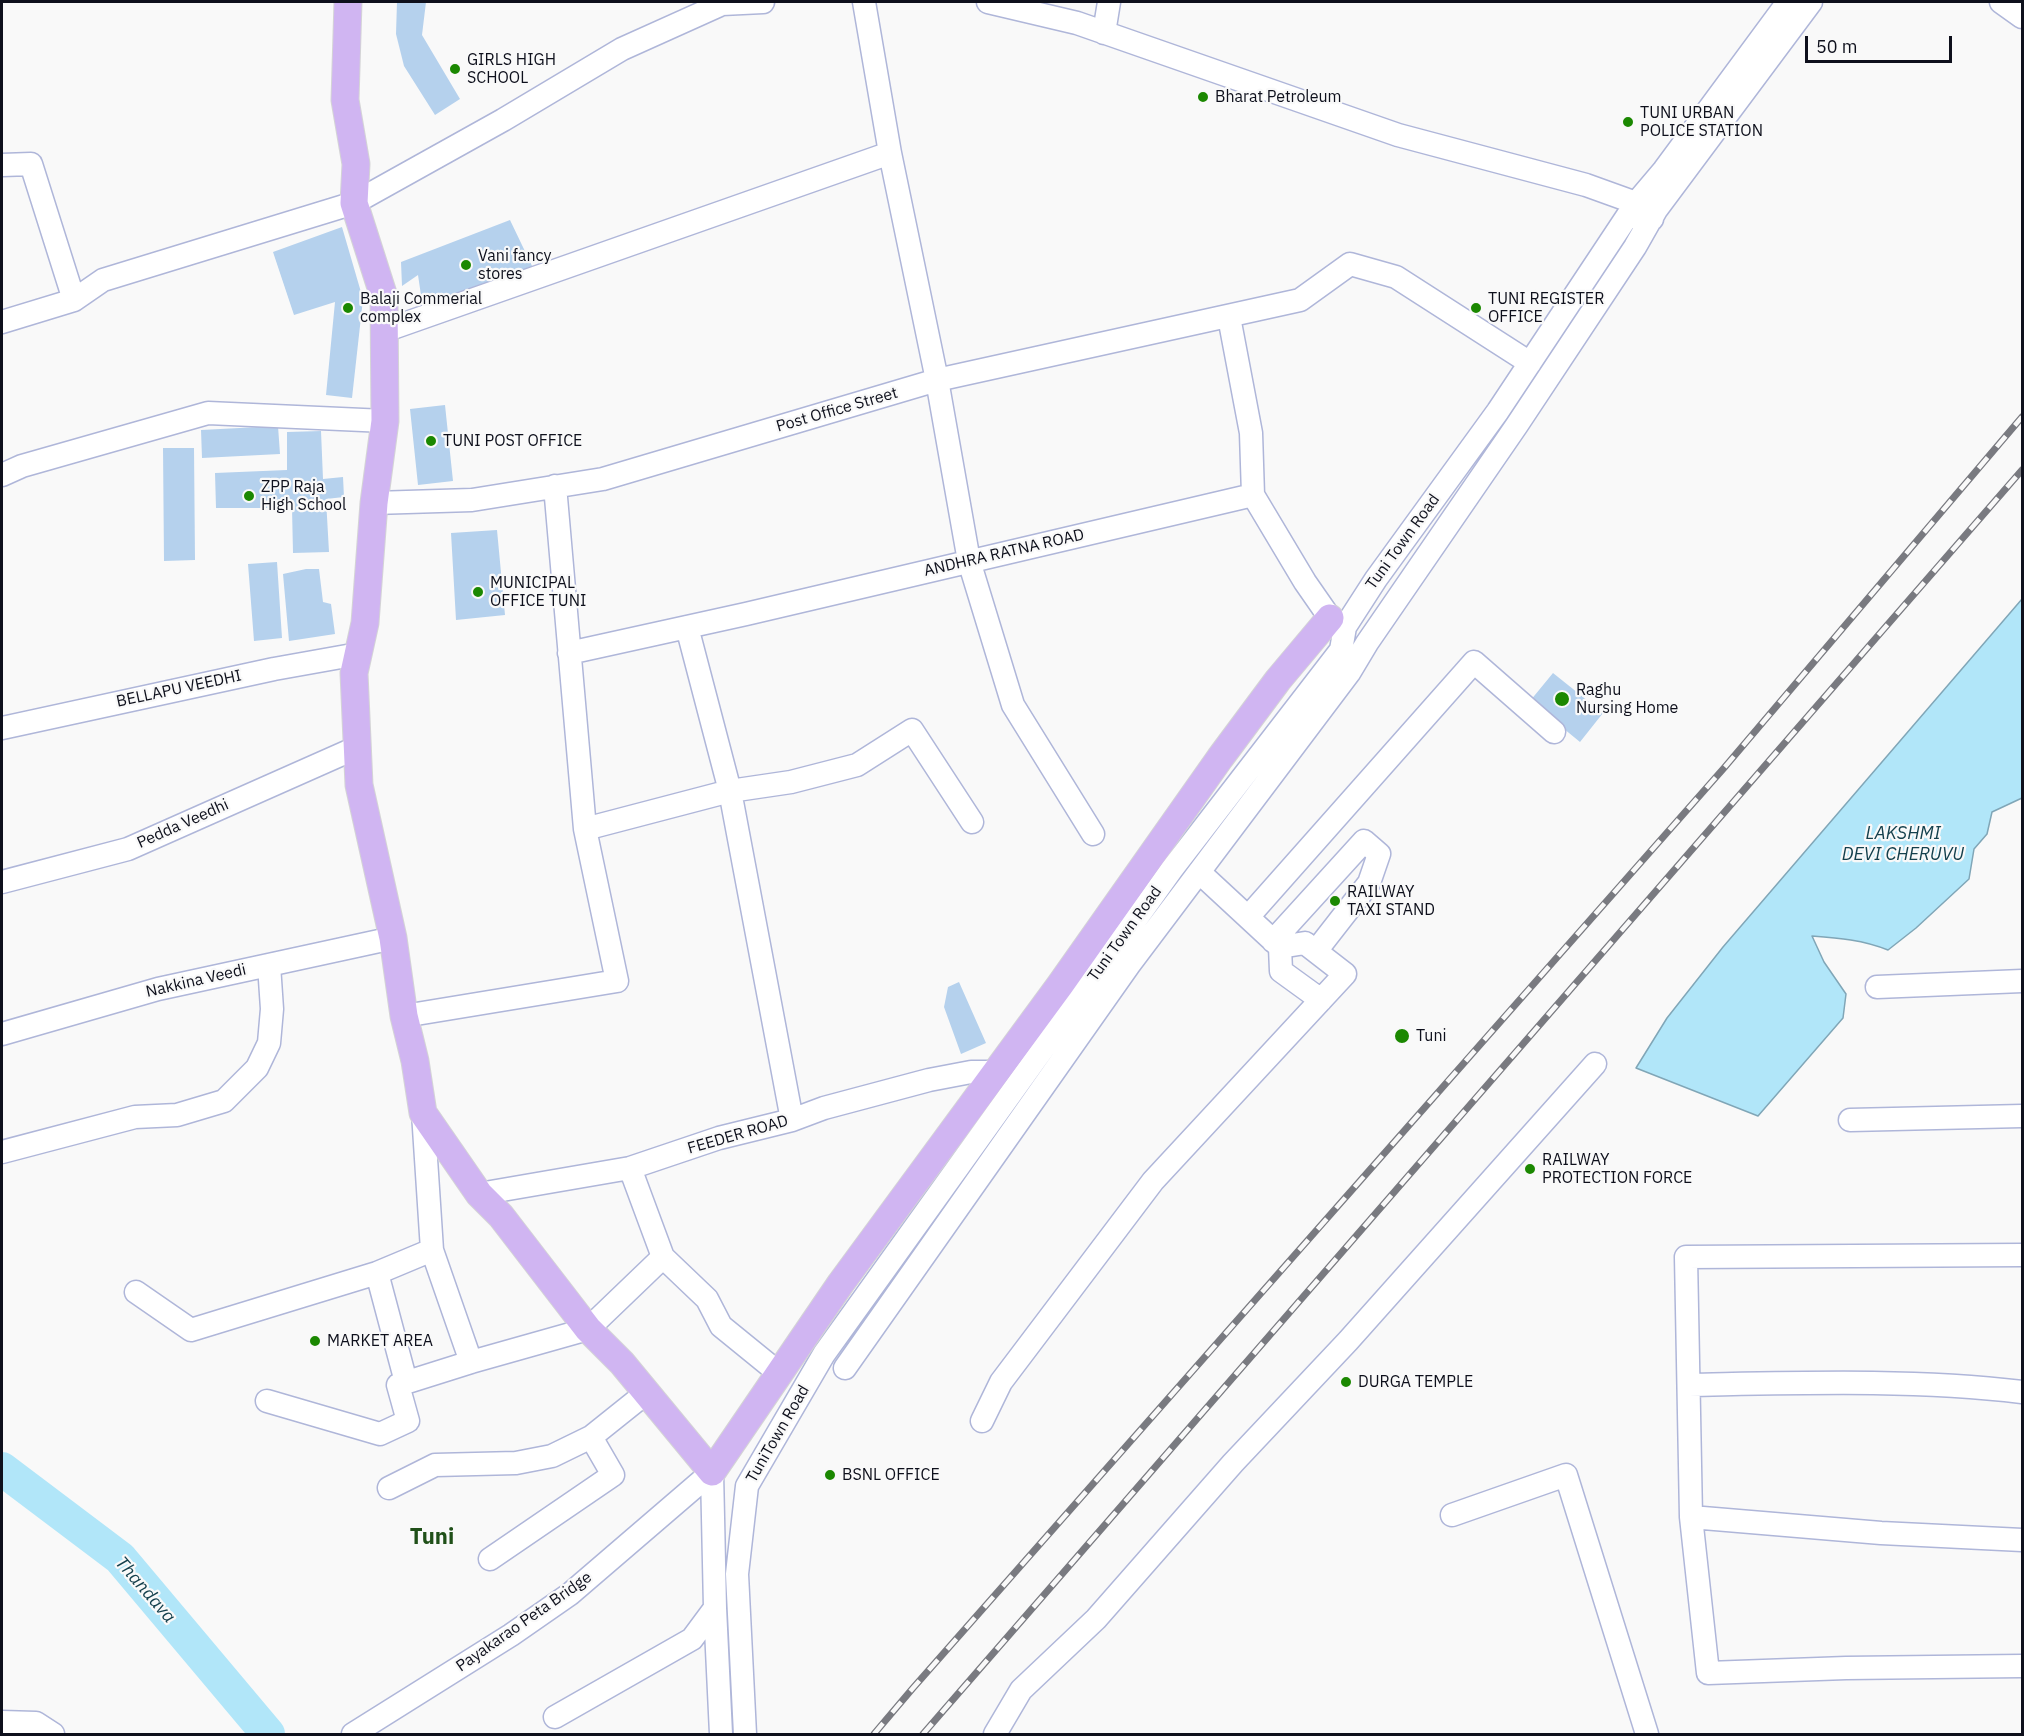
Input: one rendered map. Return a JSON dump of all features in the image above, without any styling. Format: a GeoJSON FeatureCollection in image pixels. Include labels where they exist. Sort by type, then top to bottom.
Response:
{"type":"FeatureCollection","features":[{"type":"Feature","properties":{"kind":"main road"},"geometry":{"type":"LineString","coordinates":[[348,2],[345,100],[356,164],[354,203],[384,297],[385,421],[374,503],[365,623],[354,673],[359,785],[393,938],[404,1016],[415,1061],[423,1113],[479,1194],[501,1216],[588,1329],[622,1363],[712,1472],[841,1283],[996,1072],[1220,758],[1278,680],[1337,622]]}},
{"type":"Feature","properties":{"kind":"street"},"geometry":{"type":"LineString","coordinates":[[2,322],[75,300],[103,280],[354,203],[622,50],[721,3],[763,2]]}},
{"type":"Feature","properties":{"kind":"street"},"geometry":{"type":"LineString","coordinates":[[864,2],[890,153],[937,380],[969,561],[1013,705],[1093,834]]}},
{"type":"Feature","properties":{"kind":"street"},"geometry":{"type":"LineString","coordinates":[[988,2],[1077,23],[1398,135],[1586,185],[1648,211]]}},
{"type":"Feature","properties":{"kind":"street"},"geometry":{"type":"LineString","coordinates":[[1104,33],[1109,2]]}},
{"type":"Feature","properties":{"kind":"street","name":"Tuni Town Road"},"geometry":{"type":"LineString","coordinates":[[845,1368],[1122,975],[1349,673],[1367,643],[1624,265],[1664,170],[1788,2]]}},
{"type":"Feature","properties":{"kind":"street","name":"Tuni Town Road"},"geometry":{"type":"LineString","coordinates":[[930,1207],[1172,869],[1334,659],[1337,622],[1376,579],[1498,411],[1530,363],[1811,2]]}},
{"type":"Feature","properties":{"kind":"street"},"geometry":{"type":"LineString","coordinates":[[2001,2],[2022,17]]}},
{"type":"Feature","properties":{"kind":"street"},"geometry":{"type":"LineString","coordinates":[[384,331],[890,153]]}},
{"type":"Feature","properties":{"kind":"street"},"geometry":{"type":"LineString","coordinates":[[2,165],[31,164],[75,300]]}},
{"type":"Feature","properties":{"kind":"street","name":"Post Office Street"},"geometry":{"type":"LineString","coordinates":[[374,503],[472,500],[603,479],[937,380],[1300,300],[1350,264],[1396,277],[1530,363]]}},
{"type":"Feature","properties":{"kind":"street"},"geometry":{"type":"LineString","coordinates":[[1229,316],[1251,433],[1253,495],[1305,582],[1337,622],[1367,643],[1334,659]]}},
{"type":"Feature","properties":{"kind":"street"},"geometry":{"type":"LineString","coordinates":[[2,475],[33,462],[208,413],[385,421]]}},
{"type":"Feature","properties":{"kind":"street"},"geometry":{"type":"LineString","coordinates":[[404,1016],[617,981],[585,829],[555,486]]}},
{"type":"Feature","properties":{"kind":"street","name":"ANDHRA RATNA ROAD"},"geometry":{"type":"LineString","coordinates":[[569,653],[1253,495]]}},
{"type":"Feature","properties":{"kind":"street"},"geometry":{"type":"LineString","coordinates":[[687,627],[730,791],[792,1120]]}},
{"type":"Feature","properties":{"kind":"street","name":"BELLAPU VEEDHI"},"geometry":{"type":"LineString","coordinates":[[2,728],[264,671],[358,654]]}},
{"type":"Feature","properties":{"kind":"street"},"geometry":{"type":"LineString","coordinates":[[1248,917],[1474,662],[1554,732]]}},
{"type":"Feature","properties":{"kind":"street"},"geometry":{"type":"LineString","coordinates":[[585,829],[730,791],[791,782],[857,765],[912,730],[972,822]]}},
{"type":"Feature","properties":{"kind":"street","name":"Pedda Veedhi"},"geometry":{"type":"LineString","coordinates":[[2,882],[128,849],[358,747]]}},
{"type":"Feature","properties":{"kind":"street"},"geometry":{"type":"LineString","coordinates":[[1277,944],[1364,841],[1379,854],[1369,884],[1316,951]]}},
{"type":"Feature","properties":{"kind":"street"},"geometry":{"type":"LineString","coordinates":[[1199,872],[1277,944],[1281,971],[1321,1000]]}},
{"type":"Feature","properties":{"kind":"street","name":"Nakkina Veedi"},"geometry":{"type":"LineString","coordinates":[[2,1034],[158,989],[393,938]]}},
{"type":"Feature","properties":{"kind":"street"},"geometry":{"type":"LineString","coordinates":[[982,1421],[1001,1382],[1153,1181],[1345,974],[1305,943],[1277,944]]}},
{"type":"Feature","properties":{"kind":"street"},"geometry":{"type":"LineString","coordinates":[[2,1152],[135,1117],[177,1115],[224,1101],[257,1068],[269,1043],[272,1009],[269,965]]}},
{"type":"Feature","properties":{"kind":"street"},"geometry":{"type":"LineString","coordinates":[[1876,987],[2022,981]]}},
{"type":"Feature","properties":{"kind":"street"},"geometry":{"type":"LineString","coordinates":[[994,1734],[1021,1690],[1096,1619],[1233,1463],[1348,1341],[1595,1065]]}},
{"type":"Feature","properties":{"kind":"street","name":"FEEDER ROAD"},"geometry":{"type":"LineString","coordinates":[[479,1194],[630,1168],[719,1138],[792,1120],[824,1108],[929,1080],[971,1072],[996,1072]]}},
{"type":"Feature","properties":{"kind":"street"},"geometry":{"type":"LineString","coordinates":[[423,1113],[432,1251],[471,1362]]}},
{"type":"Feature","properties":{"kind":"street"},"geometry":{"type":"LineString","coordinates":[[1850,1120],[2022,1116]]}},
{"type":"Feature","properties":{"kind":"street"},"geometry":{"type":"LineString","coordinates":[[630,1168],[663,1257],[707,1299],[721,1326],[780,1374]]}},
{"type":"Feature","properties":{"kind":"street","name":"TuniTown Road"},"geometry":{"type":"LineString","coordinates":[[745,1734],[737,1575],[747,1486],[824,1354],[930,1207]]}},
{"type":"Feature","properties":{"kind":"street"},"geometry":{"type":"LineString","coordinates":[[136,1292],[191,1330],[377,1273],[432,1251]]}},
{"type":"Feature","properties":{"kind":"street"},"geometry":{"type":"LineString","coordinates":[[2022,1255],[1686,1257],[1691,1517],[1708,1673],[1846,1668],[2022,1666]]}},
{"type":"Feature","properties":{"kind":"street"},"geometry":{"type":"LineString","coordinates":[[267,1401],[380,1434],[408,1421],[398,1385],[588,1329],[663,1257]]}},
{"type":"Feature","properties":{"kind":"street"},"geometry":{"type":"LineString","coordinates":[[377,1273],[406,1382]]}},
{"type":"Feature","properties":{"kind":"street"},"geometry":{"type":"LineString","coordinates":[[1689,1385],[1826,1383],[1962,1385],[2022,1392]]}},
{"type":"Feature","properties":{"kind":"street"},"geometry":{"type":"LineString","coordinates":[[388,1488],[435,1465],[516,1463],[552,1456],[591,1437],[646,1393]]}},
{"type":"Feature","properties":{"kind":"street"},"geometry":{"type":"LineString","coordinates":[[490,1559],[613,1476],[591,1437]]}},
{"type":"Feature","properties":{"kind":"street"},"geometry":{"type":"LineString","coordinates":[[712,1472],[721,1734]]}},
{"type":"Feature","properties":{"kind":"street","name":"Payakarao Peta Bridge"},"geometry":{"type":"LineString","coordinates":[[353,1734],[478,1656],[570,1594],[712,1472]]}},
{"type":"Feature","properties":{"kind":"street"},"geometry":{"type":"LineString","coordinates":[[1452,1515],[1566,1475],[1647,1734]]}},
{"type":"Feature","properties":{"kind":"street"},"geometry":{"type":"LineString","coordinates":[[1691,1517],[1881,1533],[2022,1540]]}},
{"type":"Feature","properties":{"kind":"street"},"geometry":{"type":"LineString","coordinates":[[555,1717],[692,1639],[715,1608]]}},
{"type":"Feature","properties":{"kind":"street"},"geometry":{"type":"LineString","coordinates":[[2,1722],[36,1723],[53,1734]]}},
{"type":"Feature","properties":{"kind":"water","name":"LAKSHMI DEVI CHERUVU"},"geometry":{"type":"Polygon","coordinates":[[[2022,599],[2022,798],[1992,812],[1987,834],[1974,849],[1969,879],[1916,928],[1888,950],[1860,942],[1812,936],[1824,962],[1846,994],[1843,1018],[1758,1116],[1636,1068],[1667,1018],[1723,947],[2022,599]]]}},
{"type":"Feature","properties":{"kind":"building"},"geometry":{"type":"Polygon","coordinates":[[[397,2],[426,2],[422,35],[460,99],[435,115],[404,66],[396,34],[397,2]]]}},
{"type":"Feature","properties":{"kind":"building","name":"Vani fancy stores"},"geometry":{"type":"Polygon","coordinates":[[[510,220],[533,268],[423,309],[418,275],[402,286],[401,262],[510,220]]]}},
{"type":"Feature","properties":{"kind":"building","name":"Balaji Commerial complex"},"geometry":{"type":"Polygon","coordinates":[[[342,227],[363,299],[352,398],[326,395],[335,302],[294,315],[273,252],[342,227]]]}},
{"type":"Feature","properties":{"kind":"building","name":"TUNI POST OFFICE"},"geometry":{"type":"Polygon","coordinates":[[[445,405],[453,481],[418,485],[410,409],[445,405]]]}},
{"type":"Feature","properties":{"kind":"building"},"geometry":{"type":"Polygon","coordinates":[[[278,426],[280,454],[202,458],[201,430],[278,426]]]}},
{"type":"Feature","properties":{"kind":"building"},"geometry":{"type":"Polygon","coordinates":[[[321,431],[323,479],[343,477],[344,497],[326,499],[329,552],[293,553],[292,508],[216,508],[215,473],[287,470],[287,432],[321,431]]]}},
{"type":"Feature","properties":{"kind":"building"},"geometry":{"type":"Polygon","coordinates":[[[163,448],[194,448],[195,560],[164,561],[163,448]]]}},
{"type":"Feature","properties":{"kind":"building","name":"MUNICIPAL OFFICE TUNI"},"geometry":{"type":"Polygon","coordinates":[[[497,530],[505,615],[456,620],[451,533],[497,530]]]}},
{"type":"Feature","properties":{"kind":"building"},"geometry":{"type":"Polygon","coordinates":[[[277,562],[282,638],[254,641],[248,564],[277,562]]]}},
{"type":"Feature","properties":{"kind":"building"},"geometry":{"type":"Polygon","coordinates":[[[319,569],[323,602],[331,604],[335,634],[289,641],[283,574],[319,569]]]}},
{"type":"Feature","properties":{"kind":"building"},"geometry":{"type":"Polygon","coordinates":[[[1553,673],[1603,713],[1580,742],[1530,701],[1553,673]]]}},
{"type":"Feature","properties":{"kind":"building"},"geometry":{"type":"Polygon","coordinates":[[[959,982],[986,1043],[961,1054],[944,1007],[948,987],[959,982]]]}},
{"type":"Feature","properties":{"kind":"waterway","name":"Thandava"},"geometry":{"type":"LineString","coordinates":[[2,1469],[120,1558],[268,1734]]}},
{"type":"Feature","properties":{"kind":"railway"},"geometry":{"type":"LineString","coordinates":[[874,1734],[1724,768],[2022,417]]}},
{"type":"Feature","properties":{"kind":"railway"},"geometry":{"type":"LineString","coordinates":[[923,1734],[2022,470]]}},
{"type":"Feature","properties":{"kind":"place","name":"GIRLS HIGH SCHOOL"},"geometry":{"type":"Point","coordinates":[455,69]}},
{"type":"Feature","properties":{"kind":"place","name":"Bharat Petroleum"},"geometry":{"type":"Point","coordinates":[1203,97]}},
{"type":"Feature","properties":{"kind":"place","name":"TUNI URBAN POLICE STATION"},"geometry":{"type":"Point","coordinates":[1628,122]}},
{"type":"Feature","properties":{"kind":"place","name":"Vani fancy stores"},"geometry":{"type":"Point","coordinates":[466,265]}},
{"type":"Feature","properties":{"kind":"place","name":"Balaji Commerial complex"},"geometry":{"type":"Point","coordinates":[348,308]}},
{"type":"Feature","properties":{"kind":"place","name":"TUNI REGISTER OFFICE"},"geometry":{"type":"Point","coordinates":[1476,308]}},
{"type":"Feature","properties":{"kind":"place","name":"TUNI POST OFFICE"},"geometry":{"type":"Point","coordinates":[431,441]}},
{"type":"Feature","properties":{"kind":"place","name":"ZPP Raja High School"},"geometry":{"type":"Point","coordinates":[249,496]}},
{"type":"Feature","properties":{"kind":"place","name":"MUNICIPAL OFFICE TUNI"},"geometry":{"type":"Point","coordinates":[478,592]}},
{"type":"Feature","properties":{"kind":"place","name":"Raghu Nursing Home"},"geometry":{"type":"Point","coordinates":[1562,699]}},
{"type":"Feature","properties":{"kind":"place","name":"RAILWAY TAXI STAND"},"geometry":{"type":"Point","coordinates":[1335,901]}},
{"type":"Feature","properties":{"kind":"place","name":"Tuni"},"geometry":{"type":"Point","coordinates":[1402,1036]}},
{"type":"Feature","properties":{"kind":"place","name":"RAILWAY PROTECTION FORCE"},"geometry":{"type":"Point","coordinates":[1530,1169]}},
{"type":"Feature","properties":{"kind":"place","name":"MARKET AREA"},"geometry":{"type":"Point","coordinates":[315,1341]}},
{"type":"Feature","properties":{"kind":"place","name":"DURGA TEMPLE"},"geometry":{"type":"Point","coordinates":[1346,1382]}},
{"type":"Feature","properties":{"kind":"place","name":"BSNL OFFICE"},"geometry":{"type":"Point","coordinates":[830,1475]}},
{"type":"Feature","properties":{"kind":"district","name":"Tuni"},"geometry":{"type":"Point","coordinates":[432,1538]}}]}
